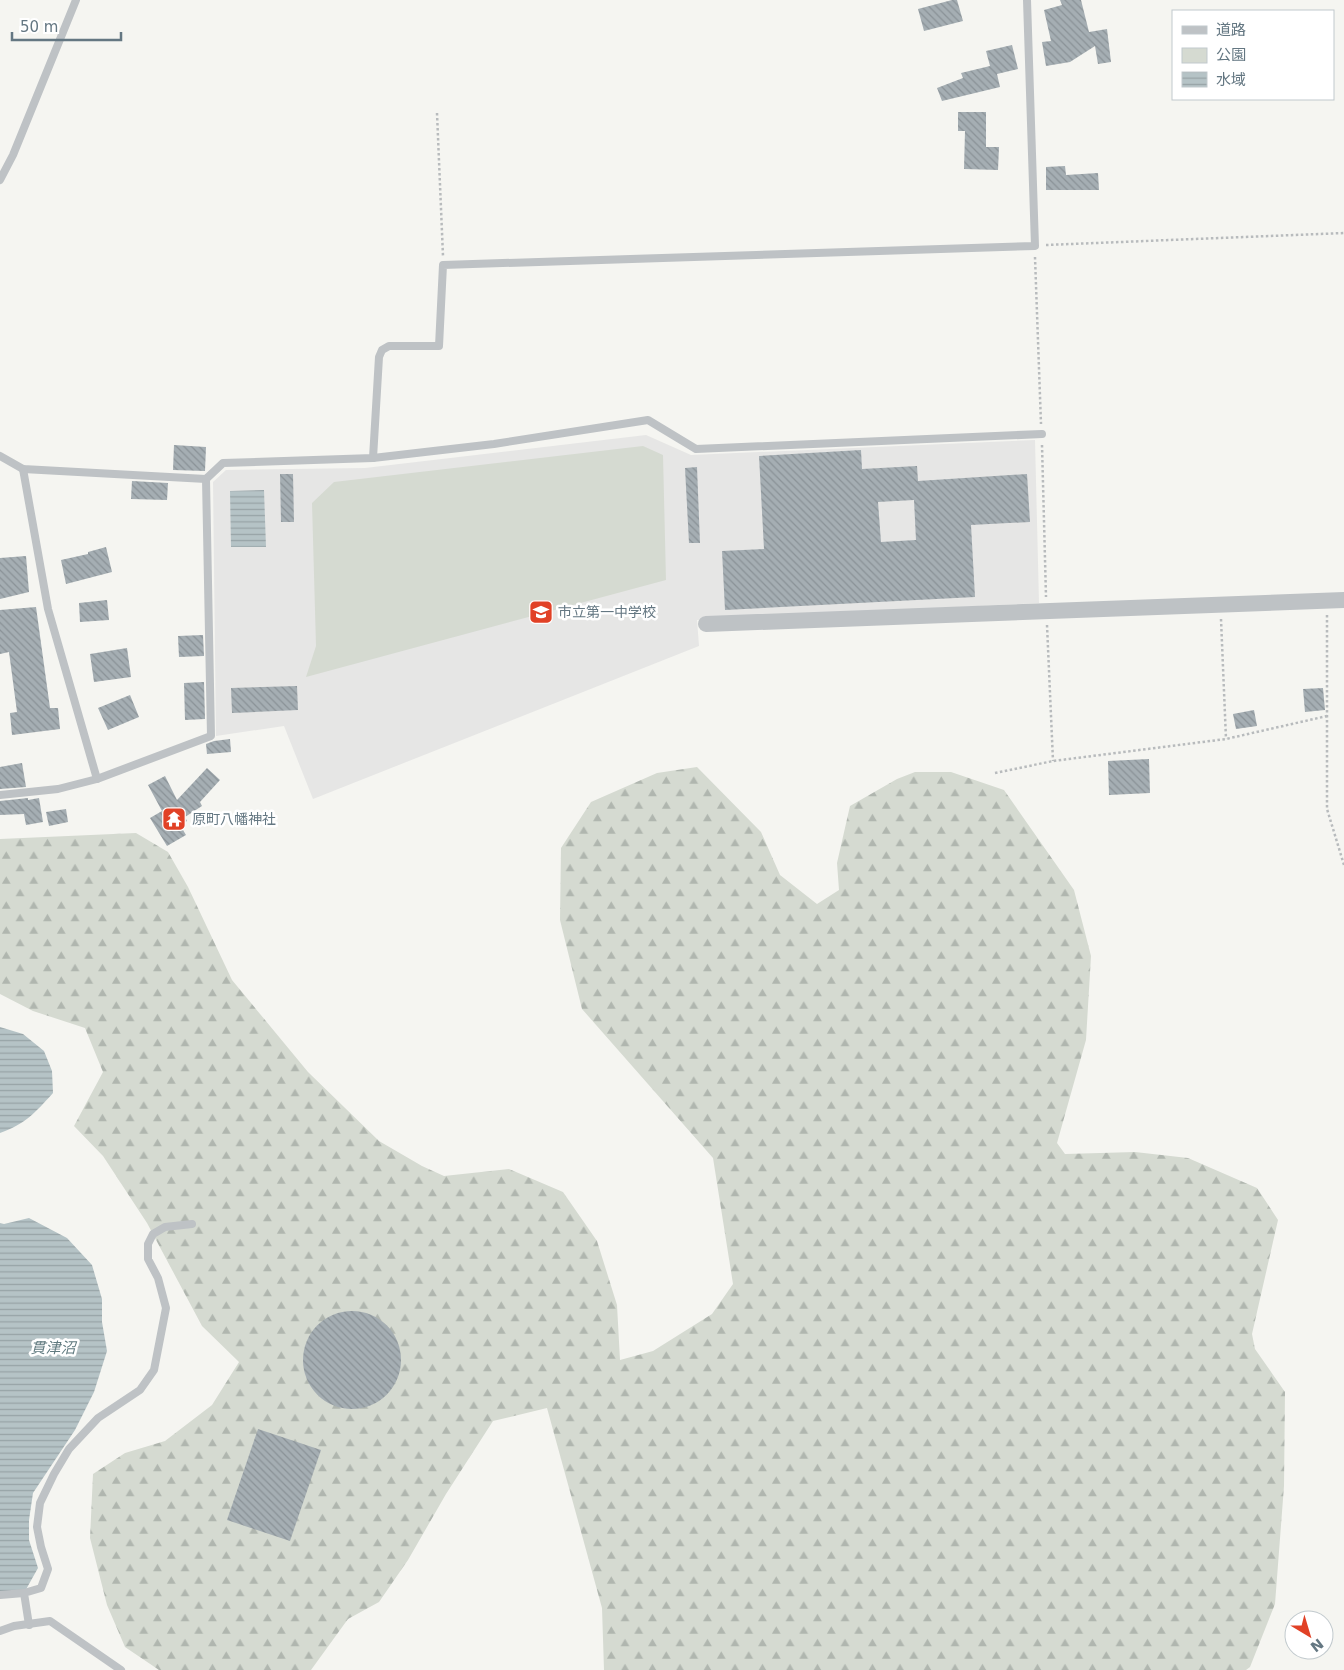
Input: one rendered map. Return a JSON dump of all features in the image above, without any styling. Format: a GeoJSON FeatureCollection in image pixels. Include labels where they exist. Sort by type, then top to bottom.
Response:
{"type":"FeatureCollection","features":[{"type":"Feature","properties":{"kind":"street"},"geometry":{"type":"LineString","coordinates":[[706,624],[1344,600]]}},
{"type":"Feature","properties":{"kind":"lane"},"geometry":{"type":"LineString","coordinates":[[0,180],[13,155],[76,0]]}},
{"type":"Feature","properties":{"kind":"lane"},"geometry":{"type":"LineString","coordinates":[[373,458],[379,357],[382,350],[389,346],[439,346],[444,265],[1035,246],[1027,1],[1017,0]]}},
{"type":"Feature","properties":{"kind":"lane"},"geometry":{"type":"LineString","coordinates":[[0,456],[23,469],[206,479],[223,463],[373,458],[494,444],[648,420],[696,449],[1042,434]]}},
{"type":"Feature","properties":{"kind":"lane"},"geometry":{"type":"LineString","coordinates":[[23,469],[48,610],[97,779]]}},
{"type":"Feature","properties":{"kind":"lane"},"geometry":{"type":"LineString","coordinates":[[0,795],[58,789],[97,779],[212,736],[206,479]]}},
{"type":"Feature","properties":{"kind":"lane"},"geometry":{"type":"LineString","coordinates":[[0,1595],[24,1594],[41,1588],[48,1570],[40,1547],[37,1527],[40,1503],[69,1448],[98,1418],[140,1390],[154,1370],[166,1308],[158,1278],[148,1259],[148,1244],[153,1234],[165,1227],[192,1224]]}},
{"type":"Feature","properties":{"kind":"lane"},"geometry":{"type":"LineString","coordinates":[[24,1594],[29,1624]]}},
{"type":"Feature","properties":{"kind":"lane"},"geometry":{"type":"LineString","coordinates":[[0,1631],[14,1626],[50,1621],[120,1670]]}},
{"type":"Feature","properties":{"kind":"path"},"geometry":{"type":"LineString","coordinates":[[438,113],[444,265]]}},
{"type":"Feature","properties":{"kind":"path"},"geometry":{"type":"LineString","coordinates":[[1035,246],[1344,233]]}},
{"type":"Feature","properties":{"kind":"path"},"geometry":{"type":"LineString","coordinates":[[1328,601],[1327,809],[1344,865]]}},
{"type":"Feature","properties":{"kind":"path"},"geometry":{"type":"LineString","coordinates":[[1221,605],[1226,739]]}},
{"type":"Feature","properties":{"kind":"path"},"geometry":{"type":"LineString","coordinates":[[1047,611],[1052,761]]}},
{"type":"Feature","properties":{"kind":"path"},"geometry":{"type":"LineString","coordinates":[[995,773],[1052,761],[1226,739],[1328,716]]}},
{"type":"Feature","properties":{"kind":"shaded area","name":"市立第一中学校"},"geometry":{"type":"Polygon","coordinates":[[[646,435],[691,455],[1035,440],[1039,603],[697,620],[699,646],[313,799],[284,726],[216,736],[213,482],[226,470],[365,468],[646,435]]]}},
{"type":"Feature","properties":{"kind":"green space"},"geometry":{"type":"Polygon","coordinates":[[[643,446],[663,455],[666,580],[306,677],[316,646],[312,503],[334,482],[643,446]]]}},
{"type":"Feature","properties":{"kind":"green space"},"geometry":{"type":"Polygon","coordinates":[[[697,767],[761,832],[780,875],[817,904],[839,890],[837,863],[850,806],[897,779],[915,772],[951,772],[1004,790],[1074,890],[1091,956],[1086,1040],[1057,1143],[1065,1154],[1135,1152],[1188,1158],[1257,1188],[1278,1220],[1252,1334],[1255,1349],[1285,1392],[1284,1486],[1275,1604],[1250,1667],[1246,1670],[604,1670],[602,1608],[547,1408],[493,1421],[446,1494],[408,1560],[379,1602],[348,1619],[311,1670],[159,1670],[125,1647],[107,1605],[90,1538],[93,1474],[125,1453],[165,1441],[212,1405],[239,1362],[202,1326],[147,1223],[103,1156],[74,1126],[103,1072],[85,1028],[33,1011],[0,994],[0,839],[136,833],[168,852],[188,887],[232,980],[308,1072],[379,1141],[422,1166],[444,1176],[509,1169],[563,1192],[597,1241],[617,1305],[620,1360],[653,1351],[712,1314],[733,1284],[713,1158],[582,1009],[560,920],[561,848],[591,802],[657,773],[697,767]]]}},
{"type":"Feature","properties":{"kind":"water"},"geometry":{"type":"Polygon","coordinates":[[[264,490],[266,547],[231,547],[230,491],[264,490]]]}},
{"type":"Feature","properties":{"kind":"water"},"geometry":{"type":"Polygon","coordinates":[[[0,1027],[23,1034],[44,1051],[52,1071],[53,1093],[29,1117],[16,1126],[0,1133],[0,1027]]]}},
{"type":"Feature","properties":{"kind":"water","name":"貫津沼"},"geometry":{"type":"Polygon","coordinates":[[[29,1218],[67,1238],[92,1265],[102,1299],[102,1322],[107,1351],[94,1392],[75,1430],[33,1493],[29,1520],[29,1540],[38,1568],[24,1593],[0,1595],[0,1223],[4,1224],[29,1218]]]}},
{"type":"Feature","properties":{"kind":"building"},"geometry":{"type":"Polygon","coordinates":[[[957,0],[963,21],[924,31],[918,9],[957,0]]]}},
{"type":"Feature","properties":{"kind":"building"},"geometry":{"type":"Polygon","coordinates":[[[1060,0],[1081,0],[1089,32],[1107,29],[1111,62],[1098,64],[1095,46],[1070,62],[1046,66],[1042,42],[1051,41],[1044,10],[1062,5],[1060,0]]]}},
{"type":"Feature","properties":{"kind":"building"},"geometry":{"type":"Polygon","coordinates":[[[1012,45],[1018,69],[997,74],[1000,87],[942,101],[937,88],[963,78],[961,73],[990,66],[986,51],[1012,45]]]}},
{"type":"Feature","properties":{"kind":"building"},"geometry":{"type":"Polygon","coordinates":[[[958,112],[986,112],[986,147],[999,147],[998,170],[964,169],[965,131],[958,131],[958,112]]]}},
{"type":"Feature","properties":{"kind":"building"},"geometry":{"type":"Polygon","coordinates":[[[1065,166],[1066,175],[1098,173],[1099,190],[1046,190],[1046,167],[1065,166]]]}},
{"type":"Feature","properties":{"kind":"building"},"geometry":{"type":"Polygon","coordinates":[[[174,445],[206,447],[205,471],[173,470],[174,445]]]}},
{"type":"Feature","properties":{"kind":"building"},"geometry":{"type":"Polygon","coordinates":[[[861,450],[862,469],[917,466],[918,481],[1027,474],[1030,522],[971,525],[975,597],[725,610],[722,551],[764,549],[759,456],[861,450]],[[914,500],[878,502],[881,542],[916,540],[914,500]]]}},
{"type":"Feature","properties":{"kind":"building"},"geometry":{"type":"Polygon","coordinates":[[[697,467],[700,543],[689,543],[685,468],[697,467]]]}},
{"type":"Feature","properties":{"kind":"building"},"geometry":{"type":"Polygon","coordinates":[[[280,474],[293,474],[294,522],[281,522],[280,474]]]}},
{"type":"Feature","properties":{"kind":"building"},"geometry":{"type":"Polygon","coordinates":[[[132,481],[168,483],[167,500],[131,499],[132,481]]]}},
{"type":"Feature","properties":{"kind":"building"},"geometry":{"type":"Polygon","coordinates":[[[106,547],[112,572],[66,584],[61,560],[88,554],[88,552],[106,547]]]}},
{"type":"Feature","properties":{"kind":"building"},"geometry":{"type":"Polygon","coordinates":[[[26,556],[29,592],[0,599],[0,558],[26,556]]]}},
{"type":"Feature","properties":{"kind":"building"},"geometry":{"type":"Polygon","coordinates":[[[107,600],[109,620],[80,622],[79,603],[107,600]]]}},
{"type":"Feature","properties":{"kind":"building"},"geometry":{"type":"Polygon","coordinates":[[[36,607],[50,708],[58,708],[60,729],[12,735],[10,713],[17,712],[9,652],[0,654],[0,610],[36,607]]]}},
{"type":"Feature","properties":{"kind":"building"},"geometry":{"type":"Polygon","coordinates":[[[203,635],[204,656],[179,657],[178,636],[203,635]]]}},
{"type":"Feature","properties":{"kind":"building"},"geometry":{"type":"Polygon","coordinates":[[[127,648],[131,677],[94,682],[90,654],[127,648]]]}},
{"type":"Feature","properties":{"kind":"building"},"geometry":{"type":"Polygon","coordinates":[[[204,682],[205,719],[185,720],[184,683],[204,682]]]}},
{"type":"Feature","properties":{"kind":"building"},"geometry":{"type":"Polygon","coordinates":[[[297,686],[298,710],[232,713],[231,688],[297,686]]]}},
{"type":"Feature","properties":{"kind":"building"},"geometry":{"type":"Polygon","coordinates":[[[1323,688],[1325,710],[1305,712],[1303,689],[1323,688]]]}},
{"type":"Feature","properties":{"kind":"building"},"geometry":{"type":"Polygon","coordinates":[[[130,695],[139,717],[108,730],[98,708],[130,695]]]}},
{"type":"Feature","properties":{"kind":"building"},"geometry":{"type":"Polygon","coordinates":[[[1254,710],[1257,726],[1236,729],[1233,714],[1254,710]]]}},
{"type":"Feature","properties":{"kind":"building"},"geometry":{"type":"Polygon","coordinates":[[[230,739],[231,752],[207,754],[206,744],[230,739]]]}},
{"type":"Feature","properties":{"kind":"building"},"geometry":{"type":"Polygon","coordinates":[[[1149,759],[1150,793],[1109,795],[1108,761],[1149,759]]]}},
{"type":"Feature","properties":{"kind":"building"},"geometry":{"type":"Polygon","coordinates":[[[22,763],[26,787],[0,789],[0,767],[22,763]]]}},
{"type":"Feature","properties":{"kind":"building"},"geometry":{"type":"Polygon","coordinates":[[[207,768],[220,780],[200,802],[202,806],[185,817],[187,821],[180,825],[186,835],[167,846],[150,818],[162,811],[148,785],[165,776],[177,800],[207,768]]]}},
{"type":"Feature","properties":{"kind":"building"},"geometry":{"type":"Polygon","coordinates":[[[28,798],[28,800],[39,798],[43,822],[26,825],[24,814],[0,815],[0,801],[28,798]]]}},
{"type":"Feature","properties":{"kind":"building"},"geometry":{"type":"Polygon","coordinates":[[[66,809],[68,822],[49,826],[46,812],[66,809]]]}},
{"type":"Feature","properties":{"kind":"building"},"geometry":{"type":"Polygon","coordinates":[[[352,1311],[371,1315],[387,1325],[397,1341],[401,1360],[397,1379],[387,1395],[371,1405],[352,1409],[333,1405],[317,1395],[307,1379],[303,1360],[307,1341],[317,1325],[333,1315],[352,1311]]]}},
{"type":"Feature","properties":{"kind":"building"},"geometry":{"type":"Polygon","coordinates":[[[258,1429],[321,1450],[290,1541],[227,1520],[258,1429]]]}},
{"type":"Feature","properties":{"kind":"place","name":"市立第一中学校"},"geometry":{"type":"Point","coordinates":[541,612]}},
{"type":"Feature","properties":{"kind":"place","name":"原町八幡神社"},"geometry":{"type":"Point","coordinates":[174,819]}}]}
